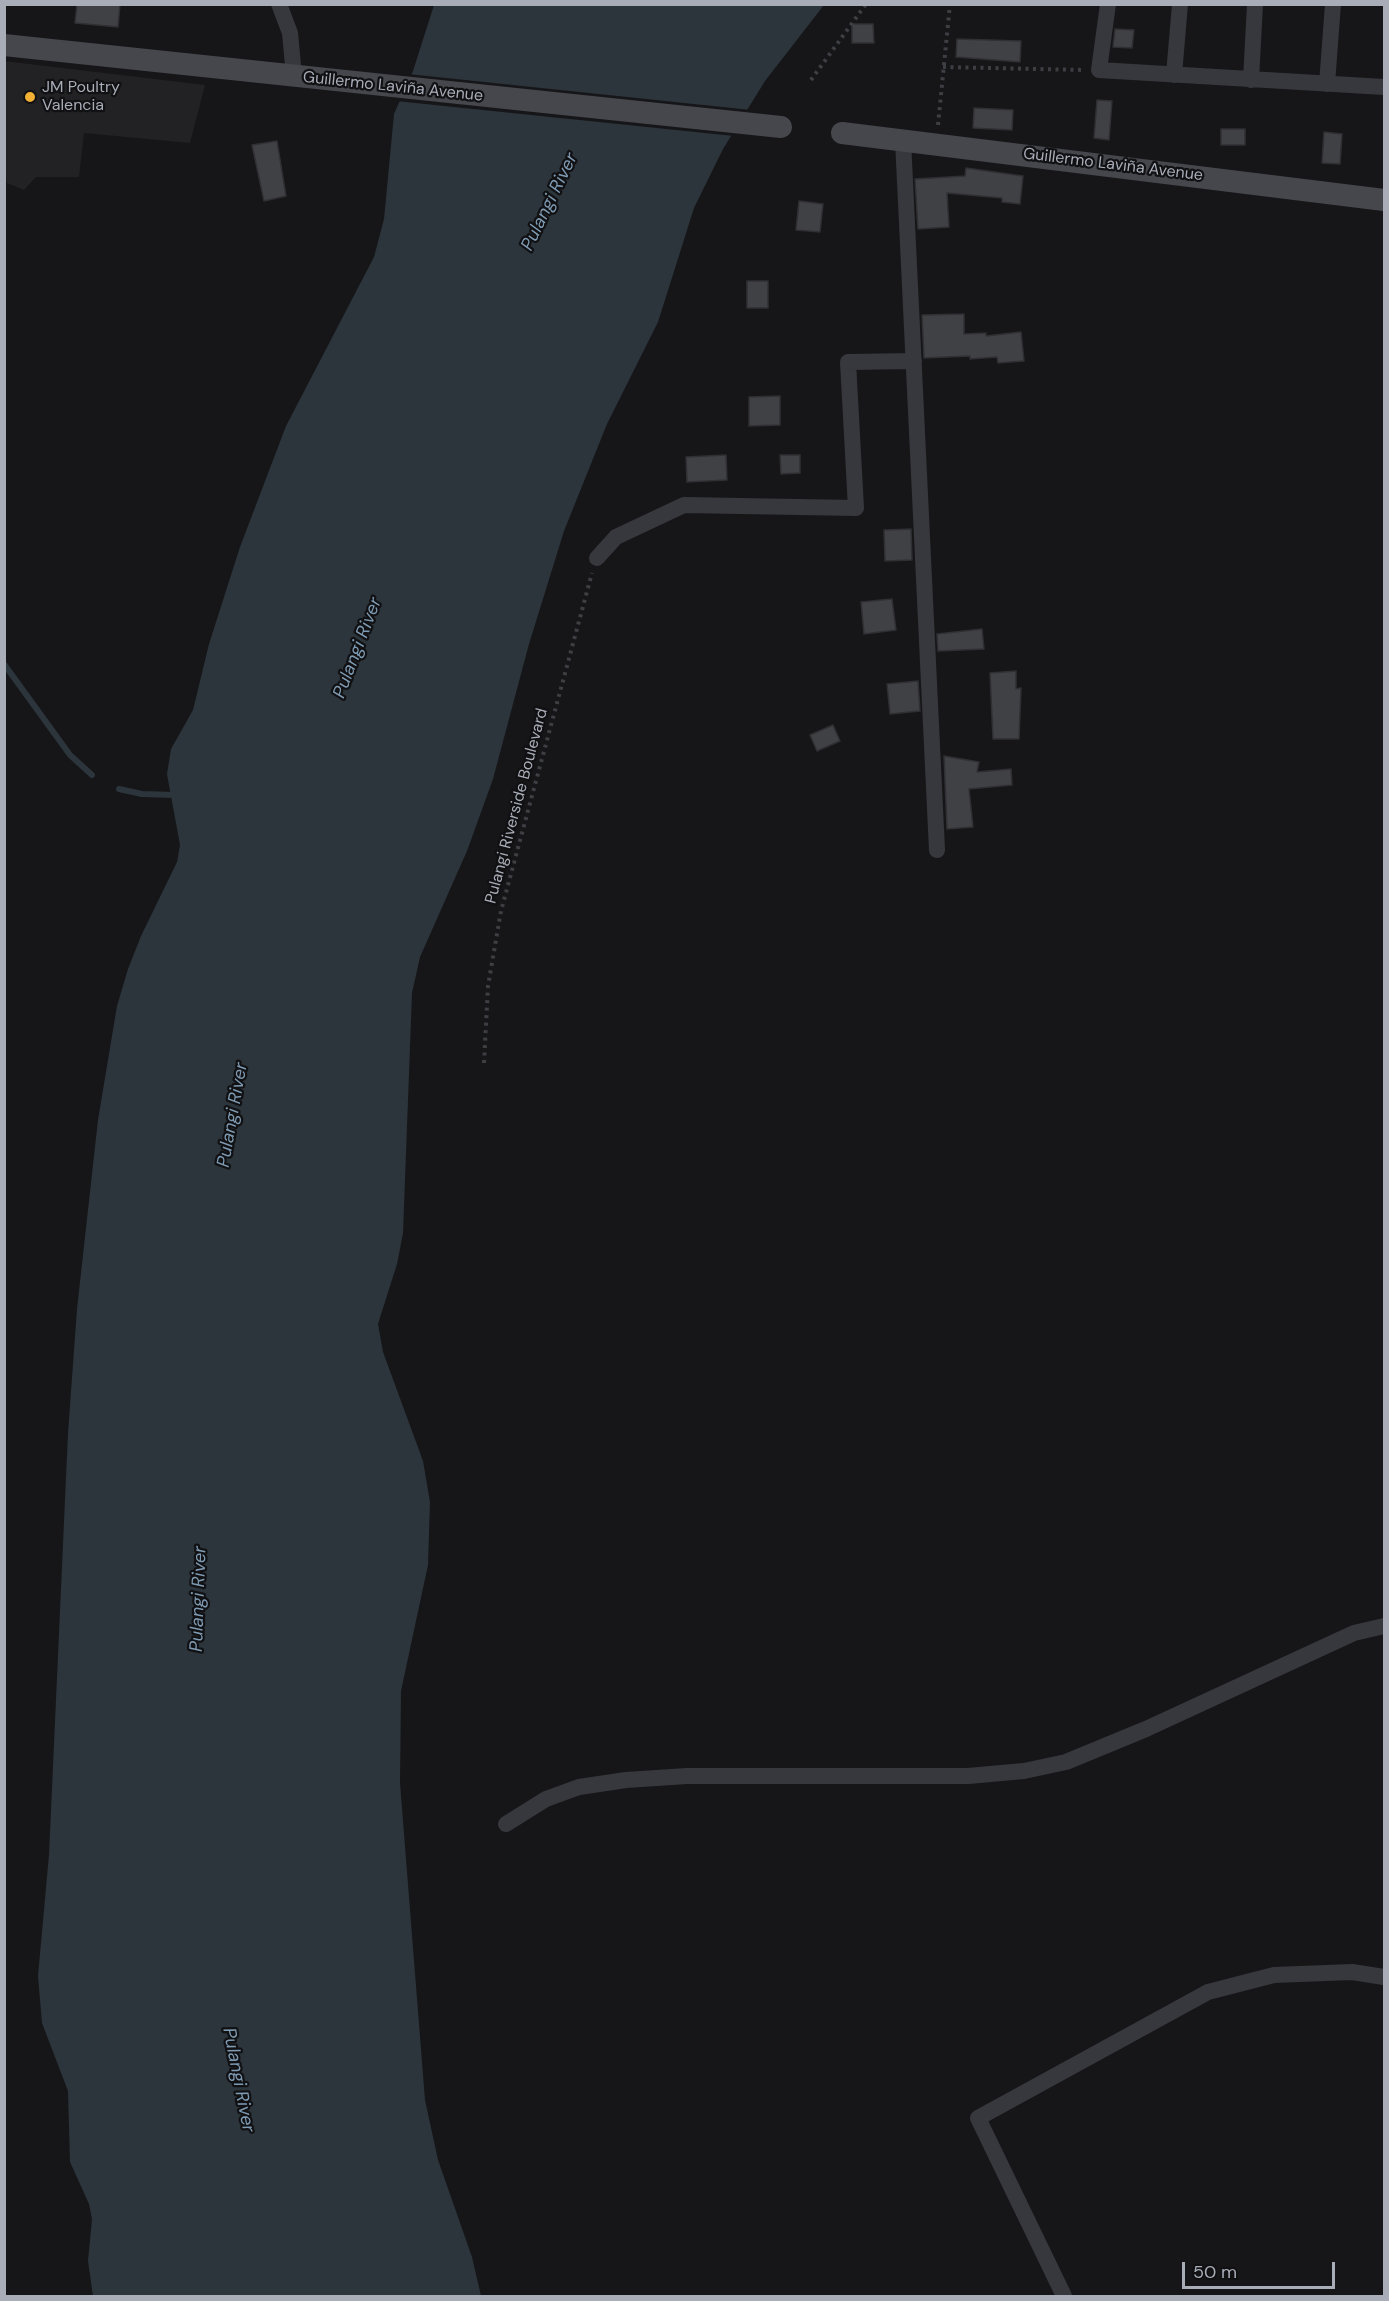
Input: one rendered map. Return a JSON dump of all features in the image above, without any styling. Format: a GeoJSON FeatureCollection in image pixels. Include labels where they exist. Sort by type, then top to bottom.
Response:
{"type":"FeatureCollection","features":[{"type":"Feature","properties":{"kind":"street"},"geometry":{"type":"LineString","coordinates":[[279,4],[290,33],[294,76]]}},
{"type":"Feature","properties":{"kind":"street"},"geometry":{"type":"LineString","coordinates":[[1107,4],[1100,70],[1384,87]]}},
{"type":"Feature","properties":{"kind":"street"},"geometry":{"type":"LineString","coordinates":[[1174,75],[1180,4]]}},
{"type":"Feature","properties":{"kind":"street"},"geometry":{"type":"LineString","coordinates":[[1251,80],[1256,4]]}},
{"type":"Feature","properties":{"kind":"street"},"geometry":{"type":"LineString","coordinates":[[1327,84],[1333,4]]}},
{"type":"Feature","properties":{"kind":"street","name":"Guillermo Laviña Avenue"},"geometry":{"type":"LineString","coordinates":[[4,45],[781,127]]}},
{"type":"Feature","properties":{"kind":"street","name":"Guillermo Laviña Avenue"},"geometry":{"type":"LineString","coordinates":[[842,133],[1384,200]]}},
{"type":"Feature","properties":{"kind":"street"},"geometry":{"type":"LineString","coordinates":[[903,140],[937,850]]}},
{"type":"Feature","properties":{"kind":"street"},"geometry":{"type":"LineString","coordinates":[[597,558],[616,537],[684,505],[856,508],[848,362],[914,361]]}},
{"type":"Feature","properties":{"kind":"street"},"geometry":{"type":"LineString","coordinates":[[506,1824],[546,1799],[568,1791],[626,1780],[698,1776],[968,1776],[1024,1771],[1066,1762],[1354,1633],[1384,1626]]}},
{"type":"Feature","properties":{"kind":"street"},"geometry":{"type":"LineString","coordinates":[[1064,2296],[978,2118],[1208,1992],[1274,1975],[1352,1972],[1384,1977]]}},
{"type":"Feature","properties":{"kind":"path"},"geometry":{"type":"LineString","coordinates":[[811,80],[866,4]]}},
{"type":"Feature","properties":{"kind":"path"},"geometry":{"type":"LineString","coordinates":[[936,143],[950,4]]}},
{"type":"Feature","properties":{"kind":"path"},"geometry":{"type":"LineString","coordinates":[[943,67],[1100,70]]}},
{"type":"Feature","properties":{"kind":"path","name":"Pulangi Riverside Boulevard"},"geometry":{"type":"LineString","coordinates":[[484,1063],[488,986],[501,911],[597,558]]}},
{"type":"Feature","properties":{"kind":"shaded area"},"geometry":{"type":"Polygon","coordinates":[[[4,61],[205,85],[190,143],[84,133],[79,177],[36,177],[24,190],[7,183],[4,162],[4,61]]]}},
{"type":"Feature","properties":{"kind":"water","name":"Pulangi River"},"geometry":{"type":"Polygon","coordinates":[[[434,5],[824,5],[765,81],[723,149],[694,208],[658,322],[607,424],[564,531],[529,644],[493,779],[467,851],[420,957],[412,993],[403,1233],[397,1264],[378,1324],[383,1352],[423,1461],[430,1502],[428,1565],[401,1691],[400,1783],[425,2100],[438,2160],[472,2257],[481,2296],[93,2296],[88,2261],[92,2219],[89,2204],[70,2162],[68,2091],[42,2023],[38,1976],[49,1855],[68,1433],[77,1309],[98,1120],[117,1006],[128,969],[141,936],[177,862],[180,845],[167,774],[171,749],[193,710],[209,644],[240,547],[286,426],[374,257],[384,219],[394,114],[413,71],[434,5]]]}},
{"type":"Feature","properties":{"kind":"pier"},"geometry":{"type":"Polygon","coordinates":[[[408,74],[751,110],[734,136],[396,101],[408,74]]]}},
{"type":"Feature","properties":{"kind":"building"},"geometry":{"type":"Polygon","coordinates":[[[77,4],[120,4],[118,27],[75,23],[77,4]]]}},
{"type":"Feature","properties":{"kind":"building"},"geometry":{"type":"Polygon","coordinates":[[[852,24],[873,24],[874,43],[852,43],[852,24]]]}},
{"type":"Feature","properties":{"kind":"building"},"geometry":{"type":"Polygon","coordinates":[[[1115,29],[1134,30],[1132,48],[1113,47],[1115,29]]]}},
{"type":"Feature","properties":{"kind":"building"},"geometry":{"type":"Polygon","coordinates":[[[957,39],[1021,41],[1020,62],[956,57],[957,39]]]}},
{"type":"Feature","properties":{"kind":"building"},"geometry":{"type":"Polygon","coordinates":[[[1097,100],[1112,101],[1109,140],[1094,138],[1097,100]]]}},
{"type":"Feature","properties":{"kind":"building"},"geometry":{"type":"Polygon","coordinates":[[[974,108],[1013,110],[1012,130],[973,128],[974,108]]]}},
{"type":"Feature","properties":{"kind":"building"},"geometry":{"type":"Polygon","coordinates":[[[1221,129],[1245,129],[1245,145],[1221,145],[1221,129]]]}},
{"type":"Feature","properties":{"kind":"building"},"geometry":{"type":"Polygon","coordinates":[[[1324,132],[1342,134],[1340,164],[1322,163],[1324,132]]]}},
{"type":"Feature","properties":{"kind":"building"},"geometry":{"type":"Polygon","coordinates":[[[277,141],[286,196],[264,201],[252,145],[277,141]]]}},
{"type":"Feature","properties":{"kind":"building"},"geometry":{"type":"Polygon","coordinates":[[[966,168],[1023,176],[1020,204],[1002,202],[1002,198],[947,193],[949,227],[918,229],[915,179],[965,176],[966,168]]]}},
{"type":"Feature","properties":{"kind":"building"},"geometry":{"type":"Polygon","coordinates":[[[799,201],[823,204],[820,232],[796,230],[799,201]]]}},
{"type":"Feature","properties":{"kind":"building"},"geometry":{"type":"Polygon","coordinates":[[[747,281],[768,281],[768,308],[747,308],[747,281]]]}},
{"type":"Feature","properties":{"kind":"building"},"geometry":{"type":"Polygon","coordinates":[[[964,314],[964,334],[986,333],[986,336],[1021,332],[1024,361],[998,363],[997,357],[970,359],[970,356],[924,358],[922,315],[964,314]]]}},
{"type":"Feature","properties":{"kind":"building"},"geometry":{"type":"Polygon","coordinates":[[[780,396],[780,425],[749,426],[749,397],[780,396]]]}},
{"type":"Feature","properties":{"kind":"building"},"geometry":{"type":"Polygon","coordinates":[[[726,455],[727,480],[687,482],[686,457],[726,455]]]}},
{"type":"Feature","properties":{"kind":"building"},"geometry":{"type":"Polygon","coordinates":[[[780,455],[800,455],[800,473],[781,474],[780,455]]]}},
{"type":"Feature","properties":{"kind":"building"},"geometry":{"type":"Polygon","coordinates":[[[911,529],[912,560],[885,561],[884,530],[911,529]]]}},
{"type":"Feature","properties":{"kind":"building"},"geometry":{"type":"Polygon","coordinates":[[[892,599],[896,630],[864,634],[861,602],[892,599]]]}},
{"type":"Feature","properties":{"kind":"building"},"geometry":{"type":"Polygon","coordinates":[[[982,629],[984,649],[938,651],[937,634],[982,629]]]}},
{"type":"Feature","properties":{"kind":"building"},"geometry":{"type":"Polygon","coordinates":[[[1016,671],[1016,689],[1021,688],[1019,739],[993,739],[990,673],[1016,671]]]}},
{"type":"Feature","properties":{"kind":"building"},"geometry":{"type":"Polygon","coordinates":[[[918,681],[920,711],[890,714],[887,684],[918,681]]]}},
{"type":"Feature","properties":{"kind":"building"},"geometry":{"type":"Polygon","coordinates":[[[833,725],[840,741],[817,751],[810,735],[833,725]]]}},
{"type":"Feature","properties":{"kind":"building"},"geometry":{"type":"Polygon","coordinates":[[[944,756],[979,762],[977,772],[1011,769],[1012,785],[969,789],[973,827],[947,829],[944,756]]]}},
{"type":"Feature","properties":{"kind":"waterway"},"geometry":{"type":"LineString","coordinates":[[4,664],[70,755],[92,775]]}},
{"type":"Feature","properties":{"kind":"waterway"},"geometry":{"type":"LineString","coordinates":[[119,789],[142,794],[175,795]]}},
{"type":"Feature","properties":{"kind":"place","name":"JM Poultry Valencia"},"geometry":{"type":"Point","coordinates":[30,97]}}]}
